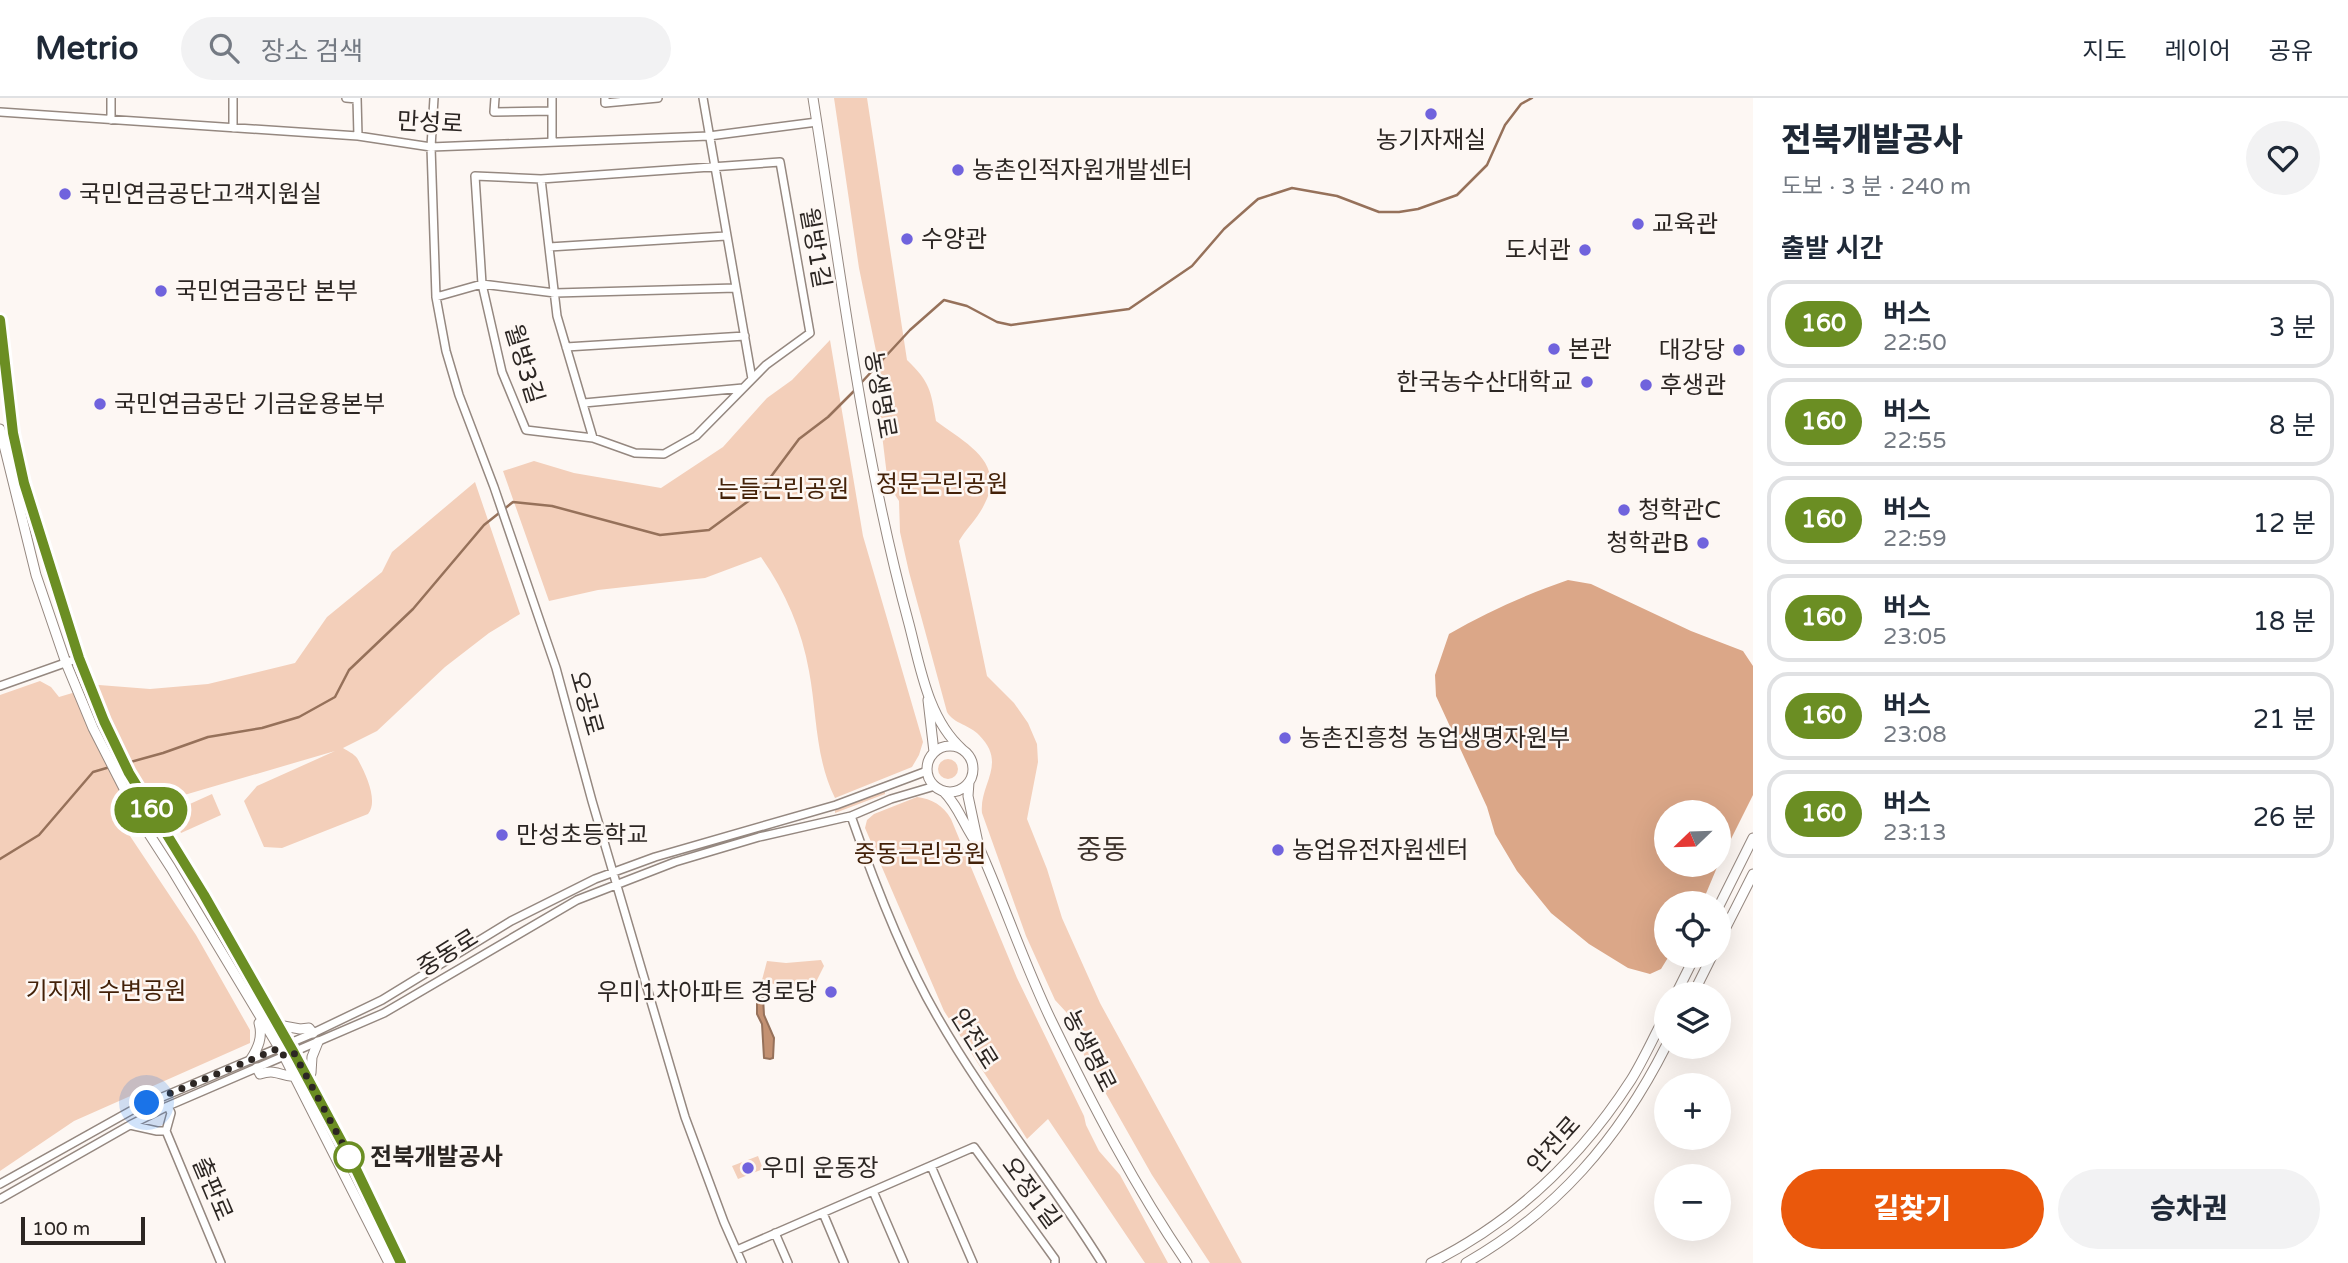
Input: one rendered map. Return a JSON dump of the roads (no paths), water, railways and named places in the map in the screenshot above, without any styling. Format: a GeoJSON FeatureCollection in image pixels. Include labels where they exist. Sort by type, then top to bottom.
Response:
{"type":"FeatureCollection","features":[{"type":"Feature","properties":{"kind":"street"},"geometry":{"type":"LineString","coordinates":[[111,98],[111,120]]}},
{"type":"Feature","properties":{"kind":"street"},"geometry":{"type":"LineString","coordinates":[[233,98],[233,128]]}},
{"type":"Feature","properties":{"kind":"street"},"geometry":{"type":"LineString","coordinates":[[346,98],[357,98],[358,136]]}},
{"type":"Feature","properties":{"kind":"street","name":"오공로"},"geometry":{"type":"LineString","coordinates":[[434,98],[431,147],[436,296],[446,351],[459,395],[556,667],[685,1117],[742,1263]]}},
{"type":"Feature","properties":{"kind":"street"},"geometry":{"type":"LineString","coordinates":[[495,98],[495,112],[552,111]]}},
{"type":"Feature","properties":{"kind":"street"},"geometry":{"type":"LineString","coordinates":[[551,141],[552,98]]}},
{"type":"Feature","properties":{"kind":"street"},"geometry":{"type":"LineString","coordinates":[[605,98],[605,103],[658,98]]}},
{"type":"Feature","properties":{"kind":"street"},"geometry":{"type":"LineString","coordinates":[[703,98],[752,379]]}},
{"type":"Feature","properties":{"kind":"street","name":"농생명로"},"geometry":{"type":"LineString","coordinates":[[813,98],[866,426],[899,588],[928,694]]}},
{"type":"Feature","properties":{"kind":"street","name":"만성로"},"geometry":{"type":"LineString","coordinates":[[0,112],[358,136],[431,147],[709,136],[817,122]]}},
{"type":"Feature","properties":{"kind":"street","name":"월방1길"},"geometry":{"type":"LineString","coordinates":[[623,173],[780,162],[810,333],[766,365],[696,436],[664,454]]}},
{"type":"Feature","properties":{"kind":"street","name":"월방3길"},"geometry":{"type":"LineString","coordinates":[[623,173],[541,179],[475,176],[482,284],[502,372],[526,430],[593,438],[635,453],[664,454]]}},
{"type":"Feature","properties":{"kind":"street","name":"월방3길"},"geometry":{"type":"LineString","coordinates":[[541,179],[558,316],[593,438]]}},
{"type":"Feature","properties":{"kind":"street"},"geometry":{"type":"LineString","coordinates":[[549,247],[726,236]]}},
{"type":"Feature","properties":{"kind":"street","name":"월방3길"},"geometry":{"type":"LineString","coordinates":[[436,296],[482,284],[555,293],[736,288]]}},
{"type":"Feature","properties":{"kind":"street"},"geometry":{"type":"LineString","coordinates":[[0,320],[13,433],[37,530],[92,693],[129,773],[204,895],[278,1025],[294,1076],[389,1263]]}},
{"type":"Feature","properties":{"kind":"street","name":"월방3길"},"geometry":{"type":"LineString","coordinates":[[566,347],[745,336]]}},
{"type":"Feature","properties":{"kind":"street","name":"월방3길"},"geometry":{"type":"LineString","coordinates":[[584,403],[744,387]]}},
{"type":"Feature","properties":{"kind":"street"},"geometry":{"type":"LineString","coordinates":[[13,433],[0,433],[36,575],[66,663],[115,775],[139,820],[262,1021],[307,1077],[353,1163],[401,1263]]}},
{"type":"Feature","properties":{"kind":"street"},"geometry":{"type":"LineString","coordinates":[[0,686],[79,658]]}},
{"type":"Feature","properties":{"kind":"street"},"geometry":{"type":"LineString","coordinates":[[928,694],[952,740],[971,761],[973,768],[968,796],[978,845]]}},
{"type":"Feature","properties":{"kind":"street"},"geometry":{"type":"LineString","coordinates":[[928,694],[934,752]]}},
{"type":"Feature","properties":{"kind":"street"},"geometry":{"type":"LineString","coordinates":[[962,749],[947,746],[934,752],[927,764],[927,771],[957,808],[968,832],[978,845]]}},
{"type":"Feature","properties":{"kind":"street","name":"중동로"},"geometry":{"type":"LineString","coordinates":[[0,1199],[130,1125],[257,1068],[313,1033],[383,1000],[539,906],[613,872],[701,842],[836,805],[927,771]]}},
{"type":"Feature","properties":{"kind":"street"},"geometry":{"type":"LineString","coordinates":[[939,789],[952,792],[963,788],[969,782]]}},
{"type":"Feature","properties":{"kind":"street","name":"중동로"},"geometry":{"type":"LineString","coordinates":[[0,1184],[134,1109],[251,1059],[318,1042],[384,1013],[577,900],[675,862],[725,846],[851,816],[891,799],[939,789]]}},
{"type":"Feature","properties":{"kind":"street","name":"안전로"},"geometry":{"type":"LineString","coordinates":[[851,816],[897,934],[936,1016],[1102,1263]]}},
{"type":"Feature","properties":{"kind":"street"},"geometry":{"type":"LineString","coordinates":[[1726,891],[1753,838]]}},
{"type":"Feature","properties":{"kind":"street","name":"농생명로"},"geometry":{"type":"LineString","coordinates":[[978,845],[1052,1023],[1136,1183],[1186,1263]]}},
{"type":"Feature","properties":{"kind":"street"},"geometry":{"type":"LineString","coordinates":[[1731,917],[1753,874]]}},
{"type":"Feature","properties":{"kind":"street"},"geometry":{"type":"LineString","coordinates":[[251,1059],[258,1050],[261,1031],[259,1023],[262,1021]]}},
{"type":"Feature","properties":{"kind":"street"},"geometry":{"type":"LineString","coordinates":[[278,1025],[309,1028],[313,1033]]}},
{"type":"Feature","properties":{"kind":"street","name":"안전로"},"geometry":{"type":"LineString","coordinates":[[1431,1263],[1498,1223],[1562,1169],[1586,1143],[1632,1079],[1654,1037]]}},
{"type":"Feature","properties":{"kind":"street"},"geometry":{"type":"LineString","coordinates":[[307,1077],[311,1073],[312,1057],[318,1042]]}},
{"type":"Feature","properties":{"kind":"street","name":"안전로"},"geometry":{"type":"LineString","coordinates":[[1466,1263],[1539,1213],[1595,1158],[1632,1108],[1659,1059]]}},
{"type":"Feature","properties":{"kind":"street"},"geometry":{"type":"LineString","coordinates":[[257,1068],[260,1074],[279,1072],[294,1076]]}},
{"type":"Feature","properties":{"kind":"street","name":"출판로"},"geometry":{"type":"LineString","coordinates":[[168,1106],[171,1112],[166,1131],[221,1263]]}},
{"type":"Feature","properties":{"kind":"street"},"geometry":{"type":"LineString","coordinates":[[130,1125],[166,1131]]}},
{"type":"Feature","properties":{"kind":"street","name":"오정1길"},"geometry":{"type":"LineString","coordinates":[[931,1166],[974,1147],[1055,1259],[1055,1263]]}},
{"type":"Feature","properties":{"kind":"street"},"geometry":{"type":"LineString","coordinates":[[737,1250],[931,1166],[973,1263]]}},
{"type":"Feature","properties":{"kind":"street"},"geometry":{"type":"LineString","coordinates":[[873,1191],[904,1263]]}},
{"type":"Feature","properties":{"kind":"street"},"geometry":{"type":"LineString","coordinates":[[823,1213],[844,1263]]}},
{"type":"Feature","properties":{"kind":"street"},"geometry":{"type":"LineString","coordinates":[[775,1233],[788,1263]]}},
{"type":"Feature","properties":{"kind":"waterway"},"geometry":{"type":"LineString","coordinates":[[861,383],[910,330],[944,300],[967,306],[997,322],[1011,325],[1129,309],[1192,266],[1224,229],[1258,199],[1292,188],[1337,196],[1379,212],[1418,209],[1457,195],[1487,165],[1505,125],[1521,104],[1532,98]]}},
{"type":"Feature","properties":{"kind":"waterway"},"geometry":{"type":"LineString","coordinates":[[116,766],[208,737],[262,728],[299,717],[335,697],[349,670],[413,609],[484,525],[513,502],[552,506],[660,535],[709,530],[758,494],[799,439],[828,417],[857,388]]}},
{"type":"Feature","properties":{"kind":"waterway"},"geometry":{"type":"LineString","coordinates":[[0,859],[39,835],[93,772],[110,767]]}},
{"type":"Feature","properties":{"kind":"place","name":"농기자재실"},"geometry":{"type":"Point","coordinates":[1431,114]}},
{"type":"Feature","properties":{"kind":"place","name":"농촌인적자원개발센터"},"geometry":{"type":"Point","coordinates":[958,170]}},
{"type":"Feature","properties":{"kind":"place","name":"국민연금공단고객지원실"},"geometry":{"type":"Point","coordinates":[65,194]}},
{"type":"Feature","properties":{"kind":"place","name":"교육관"},"geometry":{"type":"Point","coordinates":[1638,224]}},
{"type":"Feature","properties":{"kind":"place","name":"수양관"},"geometry":{"type":"Point","coordinates":[907,239]}},
{"type":"Feature","properties":{"kind":"place","name":"도서관"},"geometry":{"type":"Point","coordinates":[1585,250]}},
{"type":"Feature","properties":{"kind":"place","name":"국민연금공단 본부"},"geometry":{"type":"Point","coordinates":[161,291]}},
{"type":"Feature","properties":{"kind":"place","name":"본관"},"geometry":{"type":"Point","coordinates":[1554,349]}},
{"type":"Feature","properties":{"kind":"place","name":"대강당"},"geometry":{"type":"Point","coordinates":[1739,350]}},
{"type":"Feature","properties":{"kind":"place","name":"한국농수산대학교"},"geometry":{"type":"Point","coordinates":[1587,382]}},
{"type":"Feature","properties":{"kind":"place","name":"후생관"},"geometry":{"type":"Point","coordinates":[1646,385]}},
{"type":"Feature","properties":{"kind":"place","name":"국민연금공단 기금운용본부"},"geometry":{"type":"Point","coordinates":[100,404]}},
{"type":"Feature","properties":{"kind":"place","name":"청학관C"},"geometry":{"type":"Point","coordinates":[1624,510]}},
{"type":"Feature","properties":{"kind":"place","name":"청학관B"},"geometry":{"type":"Point","coordinates":[1703,543]}},
{"type":"Feature","properties":{"kind":"place","name":"농촌진흥청 농업생명자원부"},"geometry":{"type":"Point","coordinates":[1285,738]}},
{"type":"Feature","properties":{"kind":"place","name":"만성초등학교"},"geometry":{"type":"Point","coordinates":[502,835]}},
{"type":"Feature","properties":{"kind":"place","name":"농업유전자원센터"},"geometry":{"type":"Point","coordinates":[1278,850]}},
{"type":"Feature","properties":{"kind":"place","name":"우미1차아파트 경로당"},"geometry":{"type":"Point","coordinates":[831,992]}},
{"type":"Feature","properties":{"kind":"place","name":"전북개발공사"},"geometry":{"type":"Point","coordinates":[349,1157]}},
{"type":"Feature","properties":{"kind":"place","name":"우미 운동장"},"geometry":{"type":"Point","coordinates":[748,1168]}},
{"type":"Feature","properties":{"kind":"district","name":"중동"},"geometry":{"type":"Point","coordinates":[1102,850]}},
{"type":"Feature","properties":{"kind":"park label","name":"정문근린공원"},"geometry":{"type":"Point","coordinates":[942,484]}},
{"type":"Feature","properties":{"kind":"park label","name":"는들근린공원"},"geometry":{"type":"Point","coordinates":[783,489]}},
{"type":"Feature","properties":{"kind":"park label","name":"중동근린공원"},"geometry":{"type":"Point","coordinates":[920,854]}},
{"type":"Feature","properties":{"kind":"park label","name":"기지제 수변공원"},"geometry":{"type":"Point","coordinates":[106,991]}}]}
